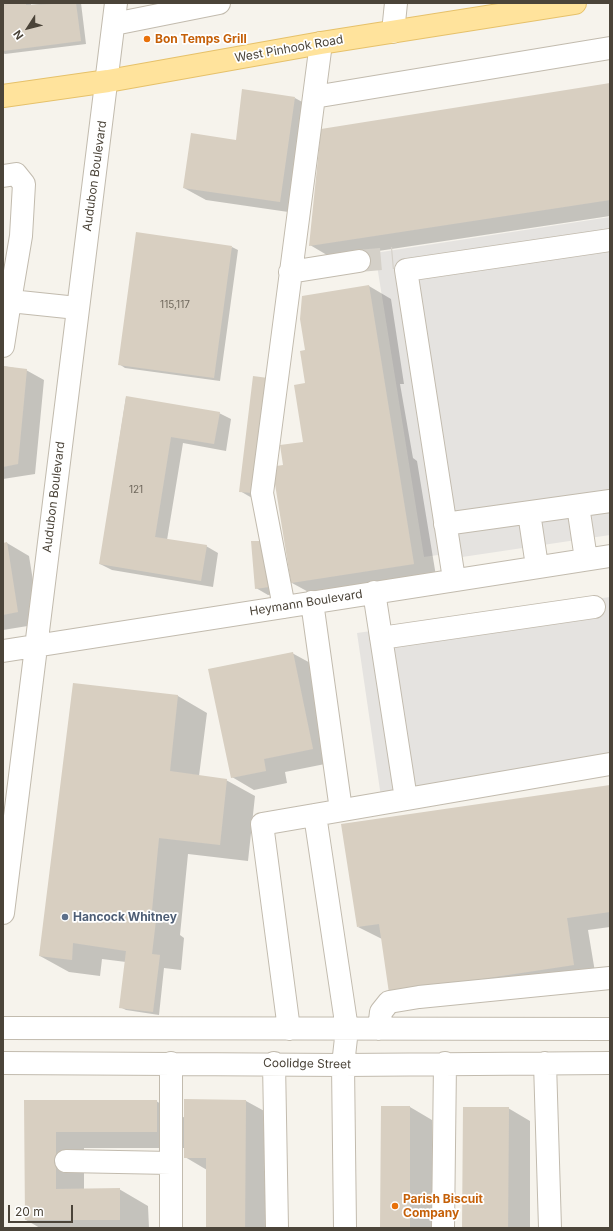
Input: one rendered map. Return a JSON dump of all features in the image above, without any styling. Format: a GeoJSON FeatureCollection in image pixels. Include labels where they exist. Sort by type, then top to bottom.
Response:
{"type":"FeatureCollection","features":[{"type":"Feature","properties":{"kind":"main road","name":"West Pinhook Road"},"geometry":{"type":"LineString","coordinates":[[3,96],[108,81],[321,43],[575,3]]}},
{"type":"Feature","properties":{"kind":"street","name":"Audubon Boulevard"},"geometry":{"type":"LineString","coordinates":[[3,913],[77,308],[108,81],[116,3]]}},
{"type":"Feature","properties":{"kind":"street"},"geometry":{"type":"LineString","coordinates":[[114,24],[218,3]]}},
{"type":"Feature","properties":{"kind":"street"},"geometry":{"type":"LineString","coordinates":[[393,32],[396,3]]}},
{"type":"Feature","properties":{"kind":"street"},"geometry":{"type":"LineString","coordinates":[[284,607],[262,493],[321,43]]}},
{"type":"Feature","properties":{"kind":"street"},"geometry":{"type":"LineString","coordinates":[[314,97],[610,48]]}},
{"type":"Feature","properties":{"kind":"street"},"geometry":{"type":"LineString","coordinates":[[3,176],[16,174],[24,184],[21,236],[7,302],[3,346]]}},
{"type":"Feature","properties":{"kind":"street"},"geometry":{"type":"LineString","coordinates":[[454,580],[399,264],[610,240]]}},
{"type":"Feature","properties":{"kind":"street"},"geometry":{"type":"LineString","coordinates":[[290,272],[359,261]]}},
{"type":"Feature","properties":{"kind":"street"},"geometry":{"type":"LineString","coordinates":[[7,302],[77,308]]}},
{"type":"Feature","properties":{"kind":"street"},"geometry":{"type":"LineString","coordinates":[[445,524],[610,501]]}},
{"type":"Feature","properties":{"kind":"street"},"geometry":{"type":"LineString","coordinates":[[578,506],[586,559]]}},
{"type":"Feature","properties":{"kind":"street"},"geometry":{"type":"LineString","coordinates":[[529,512],[537,566]]}},
{"type":"Feature","properties":{"kind":"street","name":"Heymann Boulevard"},"geometry":{"type":"LineString","coordinates":[[3,651],[537,566],[610,556]]}},
{"type":"Feature","properties":{"kind":"street"},"geometry":{"type":"LineString","coordinates":[[374,592],[406,799]]}},
{"type":"Feature","properties":{"kind":"street"},"geometry":{"type":"LineString","coordinates":[[312,602],[341,810]]}},
{"type":"Feature","properties":{"kind":"street"},"geometry":{"type":"LineString","coordinates":[[381,638],[594,607]]}},
{"type":"Feature","properties":{"kind":"street"},"geometry":{"type":"LineString","coordinates":[[289,1029],[262,824],[610,764]]}},
{"type":"Feature","properties":{"kind":"street"},"geometry":{"type":"LineString","coordinates":[[315,815],[347,1029],[343,1065],[345,1228]]}},
{"type":"Feature","properties":{"kind":"street"},"geometry":{"type":"LineString","coordinates":[[379,1029],[381,1012],[389,1002],[419,997],[610,978]]}},
{"type":"Feature","properties":{"kind":"street"},"geometry":{"type":"LineString","coordinates":[[3,1028],[610,1029]]}},
{"type":"Feature","properties":{"kind":"street","name":"Coolidge Street"},"geometry":{"type":"LineString","coordinates":[[3,1063],[274,1063],[343,1065],[445,1063],[610,1063]]}},
{"type":"Feature","properties":{"kind":"street"},"geometry":{"type":"LineString","coordinates":[[171,1063],[171,1228]]}},
{"type":"Feature","properties":{"kind":"street"},"geometry":{"type":"LineString","coordinates":[[274,1063],[277,1228]]}},
{"type":"Feature","properties":{"kind":"street"},"geometry":{"type":"LineString","coordinates":[[443,1228],[445,1063]]}},
{"type":"Feature","properties":{"kind":"street"},"geometry":{"type":"LineString","coordinates":[[545,1063],[550,1228]]}},
{"type":"Feature","properties":{"kind":"street"},"geometry":{"type":"LineString","coordinates":[[66,1160],[171,1162]]}},
{"type":"Feature","properties":{"kind":"shaded area"},"geometry":{"type":"Polygon","coordinates":[[[610,217],[610,535],[442,560],[438,555],[424,557],[375,253],[610,217]]]}},
{"type":"Feature","properties":{"kind":"shaded area"},"geometry":{"type":"Polygon","coordinates":[[[610,597],[610,771],[382,804],[357,633],[610,597]]]}},
{"type":"Feature","properties":{"kind":"building"},"geometry":{"type":"Polygon","coordinates":[[[3,3],[26,3],[26,5],[76,3],[81,41],[3,51],[3,3]]]}},
{"type":"Feature","properties":{"kind":"building"},"geometry":{"type":"Polygon","coordinates":[[[610,83],[610,200],[309,246],[321,129],[610,83]]]}},
{"type":"Feature","properties":{"kind":"building"},"geometry":{"type":"Polygon","coordinates":[[[242,89],[295,97],[280,202],[183,188],[191,133],[236,140],[242,89]]]}},
{"type":"Feature","properties":{"kind":"building"},"geometry":{"type":"Polygon","coordinates":[[[136,232],[232,246],[214,378],[118,365],[136,232]]]}},
{"type":"Feature","properties":{"kind":"building"},"geometry":{"type":"Polygon","coordinates":[[[369,285],[414,564],[291,583],[274,478],[276,466],[283,465],[280,445],[303,442],[294,385],[305,383],[300,351],[305,350],[300,319],[302,296],[369,285]]]}},
{"type":"Feature","properties":{"kind":"building"},"geometry":{"type":"Polygon","coordinates":[[[3,366],[27,369],[18,464],[3,467],[3,366]]]}},
{"type":"Feature","properties":{"kind":"building"},"geometry":{"type":"Polygon","coordinates":[[[253,376],[268,378],[254,493],[239,492],[253,376]]]}},
{"type":"Feature","properties":{"kind":"building"},"geometry":{"type":"Polygon","coordinates":[[[126,396],[220,412],[214,444],[171,437],[155,537],[207,545],[201,581],[99,564],[126,396]]]}},
{"type":"Feature","properties":{"kind":"building"},"geometry":{"type":"Polygon","coordinates":[[[251,541],[265,541],[269,587],[255,589],[251,541]]]}},
{"type":"Feature","properties":{"kind":"building"},"geometry":{"type":"Polygon","coordinates":[[[7,542],[18,612],[3,615],[3,543],[7,542]]]}},
{"type":"Feature","properties":{"kind":"building"},"geometry":{"type":"Polygon","coordinates":[[[293,652],[313,749],[264,759],[266,771],[231,778],[208,669],[293,652]]]}},
{"type":"Feature","properties":{"kind":"building"},"geometry":{"type":"Polygon","coordinates":[[[73,683],[178,695],[170,771],[227,779],[220,845],[159,838],[151,920],[156,920],[152,954],[160,955],[153,1012],[119,1008],[126,951],[73,943],[72,960],[39,956],[73,683]]]}},
{"type":"Feature","properties":{"kind":"building"},"geometry":{"type":"Polygon","coordinates":[[[610,785],[610,912],[567,918],[574,965],[389,993],[379,924],[357,927],[341,824],[610,785]]]}},
{"type":"Feature","properties":{"kind":"building"},"geometry":{"type":"Polygon","coordinates":[[[184,1099],[246,1100],[245,1228],[206,1228],[206,1158],[184,1158],[184,1099]]]}},
{"type":"Feature","properties":{"kind":"building"},"geometry":{"type":"Polygon","coordinates":[[[24,1100],[157,1100],[157,1132],[56,1132],[56,1189],[120,1188],[120,1220],[25,1220],[24,1100]]]}},
{"type":"Feature","properties":{"kind":"building"},"geometry":{"type":"Polygon","coordinates":[[[381,1106],[410,1106],[410,1228],[380,1228],[381,1106]]]}},
{"type":"Feature","properties":{"kind":"building"},"geometry":{"type":"Polygon","coordinates":[[[463,1107],[509,1107],[508,1228],[462,1228],[463,1107]]]}},
{"type":"Feature","properties":{"kind":"tunnel"},"geometry":{"type":"LineString","coordinates":[[359,261],[393,258]]}},
{"type":"Feature","properties":{"kind":"place","name":"Bon Temps Grill"},"geometry":{"type":"Point","coordinates":[147,39]}},
{"type":"Feature","properties":{"kind":"place","name":"Hancock Whitney"},"geometry":{"type":"Point","coordinates":[65,917]}},
{"type":"Feature","properties":{"kind":"place","name":"Parish Biscuit Company"},"geometry":{"type":"Point","coordinates":[395,1206]}}]}
